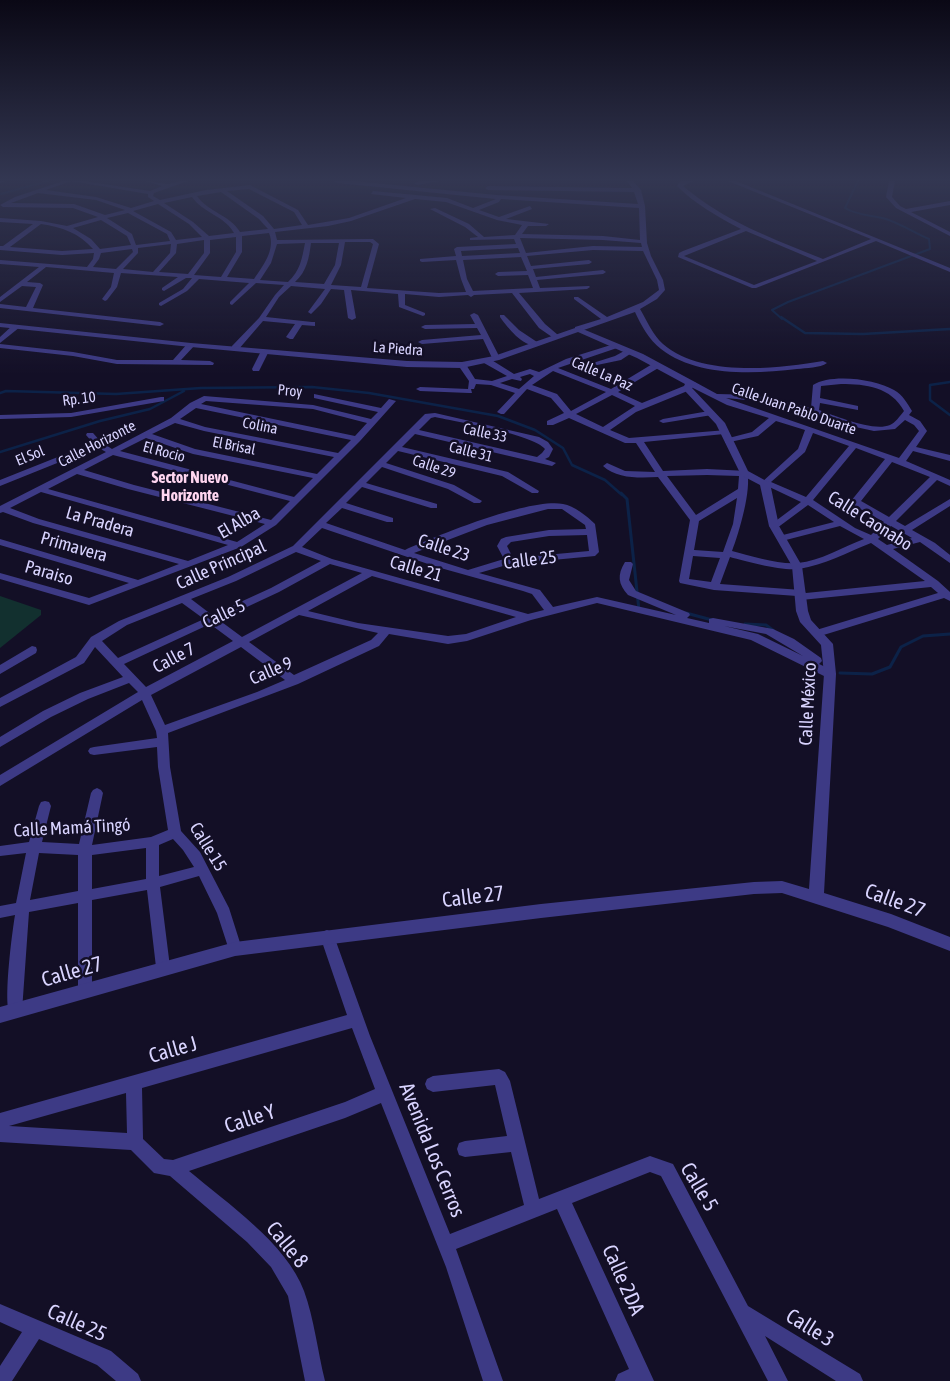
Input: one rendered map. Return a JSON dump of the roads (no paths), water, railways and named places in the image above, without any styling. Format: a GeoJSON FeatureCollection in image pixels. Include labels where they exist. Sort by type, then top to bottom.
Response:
{"type":"FeatureCollection","features":[{"type":"Feature","properties":{"kind":"street"},"geometry":{"type":"LineString","coordinates":[[94,245],[98,251]]}},
{"type":"Feature","properties":{"kind":"street"},"geometry":{"type":"LineString","coordinates":[[3,248],[62,253],[146,245]]}},
{"type":"Feature","properties":{"kind":"street"},"geometry":{"type":"LineString","coordinates":[[155,273],[172,253],[173,245]]}},
{"type":"Feature","properties":{"kind":"street"},"geometry":{"type":"LineString","coordinates":[[161,304],[186,289],[191,276],[207,253],[207,245]]}},
{"type":"Feature","properties":{"kind":"street"},"geometry":{"type":"LineString","coordinates":[[223,278],[234,265],[242,250],[241,245]]}},
{"type":"Feature","properties":{"kind":"street"},"geometry":{"type":"LineString","coordinates":[[232,303],[255,281],[271,259],[274,245]]}},
{"type":"Feature","properties":{"kind":"street"},"geometry":{"type":"LineString","coordinates":[[235,348],[261,319],[277,296],[291,284],[305,262],[307,245]]}},
{"type":"Feature","properties":{"kind":"street"},"geometry":{"type":"LineString","coordinates":[[311,312],[319,303],[338,266],[342,254],[342,245]]}},
{"type":"Feature","properties":{"kind":"street"},"geometry":{"type":"LineString","coordinates":[[364,288],[376,245]]}},
{"type":"Feature","properties":{"kind":"street"},"geometry":{"type":"LineString","coordinates":[[422,260],[522,255],[639,245]]}},
{"type":"Feature","properties":{"kind":"street","name":"La Piedra"},"geometry":{"type":"LineString","coordinates":[[0,325],[190,345],[406,364],[462,365],[492,359],[605,320],[636,308],[656,297],[663,288],[645,245]]}},
{"type":"Feature","properties":{"kind":"street"},"geometry":{"type":"LineString","coordinates":[[702,245],[684,252],[681,254],[681,257],[754,287],[860,245]]}},
{"type":"Feature","properties":{"kind":"street"},"geometry":{"type":"LineString","coordinates":[[786,245],[823,261]]}},
{"type":"Feature","properties":{"kind":"street"},"geometry":{"type":"LineString","coordinates":[[892,245],[950,270]]}},
{"type":"Feature","properties":{"kind":"street"},"geometry":{"type":"LineString","coordinates":[[472,294],[461,266],[457,249],[519,246],[538,291]]}},
{"type":"Feature","properties":{"kind":"street"},"geometry":{"type":"LineString","coordinates":[[105,299],[114,287],[118,270],[136,252],[134,247]]}},
{"type":"Feature","properties":{"kind":"street"},"geometry":{"type":"LineString","coordinates":[[432,259],[433,250]]}},
{"type":"Feature","properties":{"kind":"street"},"geometry":{"type":"LineString","coordinates":[[89,268],[96,259],[98,251]]}},
{"type":"Feature","properties":{"kind":"street"},"geometry":{"type":"LineString","coordinates":[[529,271],[556,260]]}},
{"type":"Feature","properties":{"kind":"street"},"geometry":{"type":"LineString","coordinates":[[0,262],[439,295],[472,294],[494,290],[515,292],[538,291],[587,286]]}},
{"type":"Feature","properties":{"kind":"street"},"geometry":{"type":"LineString","coordinates":[[529,271],[589,262]]}},
{"type":"Feature","properties":{"kind":"street"},"geometry":{"type":"LineString","coordinates":[[0,300],[45,265]]}},
{"type":"Feature","properties":{"kind":"street"},"geometry":{"type":"LineString","coordinates":[[432,270],[432,265],[461,266]]}},
{"type":"Feature","properties":{"kind":"street"},"geometry":{"type":"LineString","coordinates":[[498,274],[511,271],[603,272]]}},
{"type":"Feature","properties":{"kind":"street"},"geometry":{"type":"LineString","coordinates":[[164,289],[191,276]]}},
{"type":"Feature","properties":{"kind":"street"},"geometry":{"type":"LineString","coordinates":[[21,284],[40,285],[29,308]]}},
{"type":"Feature","properties":{"kind":"street"},"geometry":{"type":"LineString","coordinates":[[347,288],[352,318]]}},
{"type":"Feature","properties":{"kind":"street"},"geometry":{"type":"LineString","coordinates":[[402,292],[402,306],[423,314]]}},
{"type":"Feature","properties":{"kind":"street"},"geometry":{"type":"LineString","coordinates":[[515,292],[542,326],[555,337]]}},
{"type":"Feature","properties":{"kind":"street"},"geometry":{"type":"LineString","coordinates":[[576,298],[605,320]]}},
{"type":"Feature","properties":{"kind":"street"},"geometry":{"type":"LineString","coordinates":[[0,306],[160,324]]}},
{"type":"Feature","properties":{"kind":"street"},"geometry":{"type":"LineString","coordinates":[[636,308],[661,346],[706,367],[744,369],[794,367],[823,363]]}},
{"type":"Feature","properties":{"kind":"street"},"geometry":{"type":"LineString","coordinates":[[474,315],[486,337],[492,359],[526,387]]}},
{"type":"Feature","properties":{"kind":"street"},"geometry":{"type":"LineString","coordinates":[[502,316],[516,332],[534,344]]}},
{"type":"Feature","properties":{"kind":"street"},"geometry":{"type":"LineString","coordinates":[[261,319],[312,324]]}},
{"type":"Feature","properties":{"kind":"street"},"geometry":{"type":"LineString","coordinates":[[290,337],[300,323]]}},
{"type":"Feature","properties":{"kind":"street"},"geometry":{"type":"LineString","coordinates":[[425,327],[480,326]]}},
{"type":"Feature","properties":{"kind":"street"},"geometry":{"type":"LineString","coordinates":[[0,341],[16,327]]}},
{"type":"Feature","properties":{"kind":"street","name":"Calle Juan Pablo Duarte"},"geometry":{"type":"LineString","coordinates":[[578,329],[657,365],[690,386],[730,403],[890,458],[950,483]]}},
{"type":"Feature","properties":{"kind":"street"},"geometry":{"type":"LineString","coordinates":[[422,342],[486,337]]}},
{"type":"Feature","properties":{"kind":"street"},"geometry":{"type":"LineString","coordinates":[[176,362],[190,345]]}},
{"type":"Feature","properties":{"kind":"street"},"geometry":{"type":"LineString","coordinates":[[0,346],[73,354],[117,362],[210,363]]}},
{"type":"Feature","properties":{"kind":"street"},"geometry":{"type":"LineString","coordinates":[[501,412],[526,387],[552,368],[575,358],[614,346]]}},
{"type":"Feature","properties":{"kind":"street"},"geometry":{"type":"LineString","coordinates":[[256,369],[265,351]]}},
{"type":"Feature","properties":{"kind":"street"},"geometry":{"type":"LineString","coordinates":[[596,363],[618,358],[629,352]]}},
{"type":"Feature","properties":{"kind":"street"},"geometry":{"type":"LineString","coordinates":[[462,365],[473,381],[526,387],[554,396],[570,415],[628,441],[755,434],[775,417]]}},
{"type":"Feature","properties":{"kind":"street"},"geometry":{"type":"LineString","coordinates":[[550,424],[612,392],[657,365]]}},
{"type":"Feature","properties":{"kind":"street","name":"Calle La Paz"},"geometry":{"type":"LineString","coordinates":[[552,368],[641,406]]}},
{"type":"Feature","properties":{"kind":"street"},"geometry":{"type":"LineString","coordinates":[[492,383],[514,378],[530,371],[541,376]]}},
{"type":"Feature","properties":{"kind":"street"},"geometry":{"type":"LineString","coordinates":[[420,389],[467,394],[473,381]]}},
{"type":"Feature","properties":{"kind":"street"},"geometry":{"type":"LineString","coordinates":[[717,396],[745,396],[880,428],[891,427],[907,414],[907,409],[896,396],[885,388],[850,382],[817,385],[815,412]]}},
{"type":"Feature","properties":{"kind":"street"},"geometry":{"type":"LineString","coordinates":[[604,431],[641,406],[690,386],[709,413],[720,423],[744,473],[738,524],[714,587]]}},
{"type":"Feature","properties":{"kind":"street"},"geometry":{"type":"LineString","coordinates":[[317,396],[381,410]]}},
{"type":"Feature","properties":{"kind":"street","name":"Calle Horizonte"},"geometry":{"type":"LineString","coordinates":[[2,509],[174,420],[204,398]]}},
{"type":"Feature","properties":{"kind":"street","name":"Proy"},"geometry":{"type":"LineString","coordinates":[[204,398],[314,407],[372,422]]}},
{"type":"Feature","properties":{"kind":"street","name":"Rp. 10"},"geometry":{"type":"LineString","coordinates":[[0,417],[71,415],[161,399]]}},
{"type":"Feature","properties":{"kind":"street"},"geometry":{"type":"LineString","coordinates":[[816,400],[855,408]]}},
{"type":"Feature","properties":{"kind":"street","name":"El Alba"},"geometry":{"type":"LineString","coordinates":[[89,602],[238,545],[273,523],[357,439],[381,410],[392,401]]}},
{"type":"Feature","properties":{"kind":"street"},"geometry":{"type":"LineString","coordinates":[[192,405],[357,439]]}},
{"type":"Feature","properties":{"kind":"street"},"geometry":{"type":"LineString","coordinates":[[663,421],[709,413]]}},
{"type":"Feature","properties":{"kind":"street","name":"Calle Principal"},"geometry":{"type":"LineString","coordinates":[[0,703],[80,660],[95,640],[123,623],[232,579],[296,548],[428,416],[435,415],[526,435],[548,445],[549,449],[546,456],[539,460]]}},
{"type":"Feature","properties":{"kind":"street"},"geometry":{"type":"LineString","coordinates":[[901,462],[923,431],[917,423],[904,416]]}},
{"type":"Feature","properties":{"kind":"street","name":"Colina"},"geometry":{"type":"LineString","coordinates":[[174,420],[204,429],[340,456]]}},
{"type":"Feature","properties":{"kind":"street"},"geometry":{"type":"LineString","coordinates":[[607,466],[631,474],[744,473],[765,483],[802,450],[810,429]]}},
{"type":"Feature","properties":{"kind":"street","name":"Calle 33"},"geometry":{"type":"LineString","coordinates":[[413,431],[552,463]]}},
{"type":"Feature","properties":{"kind":"street","name":"El Rocio"},"geometry":{"type":"LineString","coordinates":[[90,435],[98,444],[112,452],[296,500]]}},
{"type":"Feature","properties":{"kind":"street","name":"El Brisal"},"geometry":{"type":"LineString","coordinates":[[146,435],[192,451],[319,477]]}},
{"type":"Feature","properties":{"kind":"street"},"geometry":{"type":"LineString","coordinates":[[638,440],[680,504],[695,520]]}},
{"type":"Feature","properties":{"kind":"street","name":"El Sol"},"geometry":{"type":"LineString","coordinates":[[0,483],[98,444]]}},
{"type":"Feature","properties":{"kind":"street"},"geometry":{"type":"LineString","coordinates":[[774,526],[808,501],[854,445]]}},
{"type":"Feature","properties":{"kind":"street","name":"Calle 31"},"geometry":{"type":"LineString","coordinates":[[397,448],[505,474],[535,491]]}},
{"type":"Feature","properties":{"kind":"street"},"geometry":{"type":"LineString","coordinates":[[912,448],[950,458]]}},
{"type":"Feature","properties":{"kind":"street"},"geometry":{"type":"LineString","coordinates":[[890,458],[856,501],[858,504],[920,539],[950,560]]}},
{"type":"Feature","properties":{"kind":"street","name":"Calle 29"},"geometry":{"type":"LineString","coordinates":[[380,464],[452,487],[477,501]]}},
{"type":"Feature","properties":{"kind":"street"},"geometry":{"type":"LineString","coordinates":[[77,471],[130,487],[273,523]]}},
{"type":"Feature","properties":{"kind":"street"},"geometry":{"type":"LineString","coordinates":[[688,553],[727,554],[754,561],[797,566],[822,560],[872,539],[891,523],[936,476]]}},
{"type":"Feature","properties":{"kind":"street","name":"Calle Caonabo"},"geometry":{"type":"LineString","coordinates":[[765,483],[808,501],[842,523],[872,539],[934,583],[948,596]]}},
{"type":"Feature","properties":{"kind":"street","name":"Calle México"},"geometry":{"type":"LineString","coordinates":[[765,483],[774,526],[797,566],[806,622],[826,644],[830,667],[816,897]]}},
{"type":"Feature","properties":{"kind":"street"},"geometry":{"type":"LineString","coordinates":[[360,484],[434,506]]}},
{"type":"Feature","properties":{"kind":"street"},"geometry":{"type":"LineString","coordinates":[[40,489],[238,545]]}},
{"type":"Feature","properties":{"kind":"street"},"geometry":{"type":"LineString","coordinates":[[743,490],[695,520],[684,581],[714,587],[801,595],[862,592],[934,583]]}},
{"type":"Feature","properties":{"kind":"street"},"geometry":{"type":"LineString","coordinates":[[905,530],[950,502]]}},
{"type":"Feature","properties":{"kind":"street"},"geometry":{"type":"LineString","coordinates":[[340,504],[390,520]]}},
{"type":"Feature","properties":{"kind":"street"},"geometry":{"type":"LineString","coordinates":[[406,553],[514,514],[553,505],[563,506],[590,524],[591,532],[549,532],[508,539],[504,541],[502,546],[510,561]]}},
{"type":"Feature","properties":{"kind":"street","name":"La Pradera"},"geometry":{"type":"LineString","coordinates":[[2,509],[36,521],[190,564]]}},
{"type":"Feature","properties":{"kind":"street"},"geometry":{"type":"LineString","coordinates":[[782,538],[842,523]]}},
{"type":"Feature","properties":{"kind":"street","name":"Calle 23"},"geometry":{"type":"LineString","coordinates":[[320,524],[467,573],[526,588],[536,592],[552,612]]}},
{"type":"Feature","properties":{"kind":"street","name":"Calle 25"},"geometry":{"type":"LineString","coordinates":[[467,573],[510,561],[593,553],[591,532]]}},
{"type":"Feature","properties":{"kind":"street"},"geometry":{"type":"LineString","coordinates":[[886,548],[920,539]]}},
{"type":"Feature","properties":{"kind":"street","name":"Primavera"},"geometry":{"type":"LineString","coordinates":[[0,542],[139,583]]}},
{"type":"Feature","properties":{"kind":"street","name":"Calle 21"},"geometry":{"type":"LineString","coordinates":[[296,548],[370,573],[528,617]]}},
{"type":"Feature","properties":{"kind":"street","name":"Calle 5"},"geometry":{"type":"LineString","coordinates":[[117,663],[275,590],[330,561]]}},
{"type":"Feature","properties":{"kind":"street"},"geometry":{"type":"LineString","coordinates":[[628,564],[623,572],[623,580],[626,588],[632,593],[675,612],[769,631],[830,667]]}},
{"type":"Feature","properties":{"kind":"street","name":"Calle 7"},"geometry":{"type":"LineString","coordinates":[[0,781],[145,693],[370,573]]}},
{"type":"Feature","properties":{"kind":"street","name":"Paraiso"},"geometry":{"type":"LineString","coordinates":[[0,576],[89,602]]}},
{"type":"Feature","properties":{"kind":"street"},"geometry":{"type":"LineString","coordinates":[[817,633],[948,596]]}},
{"type":"Feature","properties":{"kind":"street"},"geometry":{"type":"LineString","coordinates":[[184,599],[210,620],[243,641],[294,681]]}},
{"type":"Feature","properties":{"kind":"street"},"geometry":{"type":"LineString","coordinates":[[299,612],[358,626],[448,640],[501,627],[528,617],[586,602],[605,602],[754,637],[830,667]]}},
{"type":"Feature","properties":{"kind":"street","name":"Calle 9"},"geometry":{"type":"LineString","coordinates":[[94,751],[162,736],[294,681],[375,643],[386,631]]}},
{"type":"Feature","properties":{"kind":"street","name":"Calle 15"},"geometry":{"type":"LineString","coordinates":[[95,640],[145,693],[162,736],[164,767],[175,833],[188,846],[224,912],[235,949]]}},
{"type":"Feature","properties":{"kind":"street"},"geometry":{"type":"LineString","coordinates":[[0,670],[32,650]]}},
{"type":"Feature","properties":{"kind":"street"},"geometry":{"type":"LineString","coordinates":[[0,743],[62,707],[131,678]]}},
{"type":"Feature","properties":{"kind":"street"},"geometry":{"type":"LineString","coordinates":[[85,991],[86,848],[97,793]]}},
{"type":"Feature","properties":{"kind":"street"},"geometry":{"type":"LineString","coordinates":[[7,1013],[21,908],[32,847],[45,806]]}},
{"type":"Feature","properties":{"kind":"street","name":"Calle Mamá Tingó"},"geometry":{"type":"LineString","coordinates":[[0,851],[32,847],[86,848],[95,850],[152,842],[175,833]]}},
{"type":"Feature","properties":{"kind":"street"},"geometry":{"type":"LineString","coordinates":[[152,842],[153,883],[163,968]]}},
{"type":"Feature","properties":{"kind":"street"},"geometry":{"type":"LineString","coordinates":[[0,912],[153,883],[202,870]]}},
{"type":"Feature","properties":{"kind":"street","name":"Calle 27"},"geometry":{"type":"LineString","coordinates":[[7,1013],[235,949],[327,936],[754,888],[782,887],[891,921],[950,944]]}},
{"type":"Feature","properties":{"kind":"street","name":"Avenida Los Cerros"},"geometry":{"type":"LineString","coordinates":[[327,936],[385,1094],[446,1244],[493,1381]]}},
{"type":"Feature","properties":{"kind":"street","name":"Calle J"},"geometry":{"type":"LineString","coordinates":[[0,1121],[357,1019]]}},
{"type":"Feature","properties":{"kind":"street"},"geometry":{"type":"LineString","coordinates":[[433,1084],[499,1077],[502,1081],[533,1209]]}},
{"type":"Feature","properties":{"kind":"street"},"geometry":{"type":"LineString","coordinates":[[134,1084],[136,1142],[160,1167],[173,1168]]}},
{"type":"Feature","properties":{"kind":"street","name":"Calle Y"},"geometry":{"type":"LineString","coordinates":[[173,1168],[345,1110],[385,1094]]}},
{"type":"Feature","properties":{"kind":"street"},"geometry":{"type":"LineString","coordinates":[[0,1134],[136,1142]]}},
{"type":"Feature","properties":{"kind":"street"},"geometry":{"type":"LineString","coordinates":[[465,1149],[517,1143]]}},
{"type":"Feature","properties":{"kind":"street","name":"Calle 5"},"geometry":{"type":"LineString","coordinates":[[446,1244],[650,1164],[660,1166],[667,1170],[744,1313],[778,1381]]}},
{"type":"Feature","properties":{"kind":"street","name":"Calle 8"},"geometry":{"type":"LineString","coordinates":[[173,1168],[253,1236],[278,1261],[296,1293],[315,1381]]}},
{"type":"Feature","properties":{"kind":"street","name":"Calle 2DA"},"geometry":{"type":"LineString","coordinates":[[561,1198],[636,1379]]}},
{"type":"Feature","properties":{"kind":"street","name":"Calle 25"},"geometry":{"type":"LineString","coordinates":[[0,1313],[104,1358],[131,1381]]}},
{"type":"Feature","properties":{"kind":"street","name":"Calle 3"},"geometry":{"type":"LineString","coordinates":[[744,1313],[853,1381]]}},
{"type":"Feature","properties":{"kind":"street"},"geometry":{"type":"LineString","coordinates":[[1,1381],[35,1329]]}},
{"type":"Feature","properties":{"kind":"waterway"},"geometry":{"type":"LineString","coordinates":[[782,319],[772,310],[788,302],[930,249],[930,245]]}},
{"type":"Feature","properties":{"kind":"waterway"},"geometry":{"type":"LineString","coordinates":[[781,317],[805,333],[863,334],[950,329]]}},
{"type":"Feature","properties":{"kind":"waterway"},"geometry":{"type":"LineString","coordinates":[[950,382],[930,385],[930,400],[950,415]]}},
{"type":"Feature","properties":{"kind":"waterway"},"geometry":{"type":"LineString","coordinates":[[0,393],[6,391],[116,394],[201,388],[312,387],[369,393],[498,416],[535,430],[563,448],[572,465],[605,480],[622,495]]}},
{"type":"Feature","properties":{"kind":"waterway"},"geometry":{"type":"LineString","coordinates":[[0,452],[100,421],[150,409],[184,391]]}},
{"type":"Feature","properties":{"kind":"waterway"},"geometry":{"type":"LineString","coordinates":[[621,493],[627,499],[639,610]]}},
{"type":"Feature","properties":{"kind":"waterway"},"geometry":{"type":"LineString","coordinates":[[686,613],[712,620]]}},
{"type":"Feature","properties":{"kind":"waterway"},"geometry":{"type":"LineString","coordinates":[[745,624],[766,625],[774,631]]}},
{"type":"Feature","properties":{"kind":"waterway"},"geometry":{"type":"LineString","coordinates":[[840,673],[872,674],[890,667],[901,647],[923,636],[950,634]]}},
{"type":"Feature","properties":{"kind":"district","name":"Sector Nuevo Horizonte"},"geometry":{"type":"Point","coordinates":[190,487]}}]}
